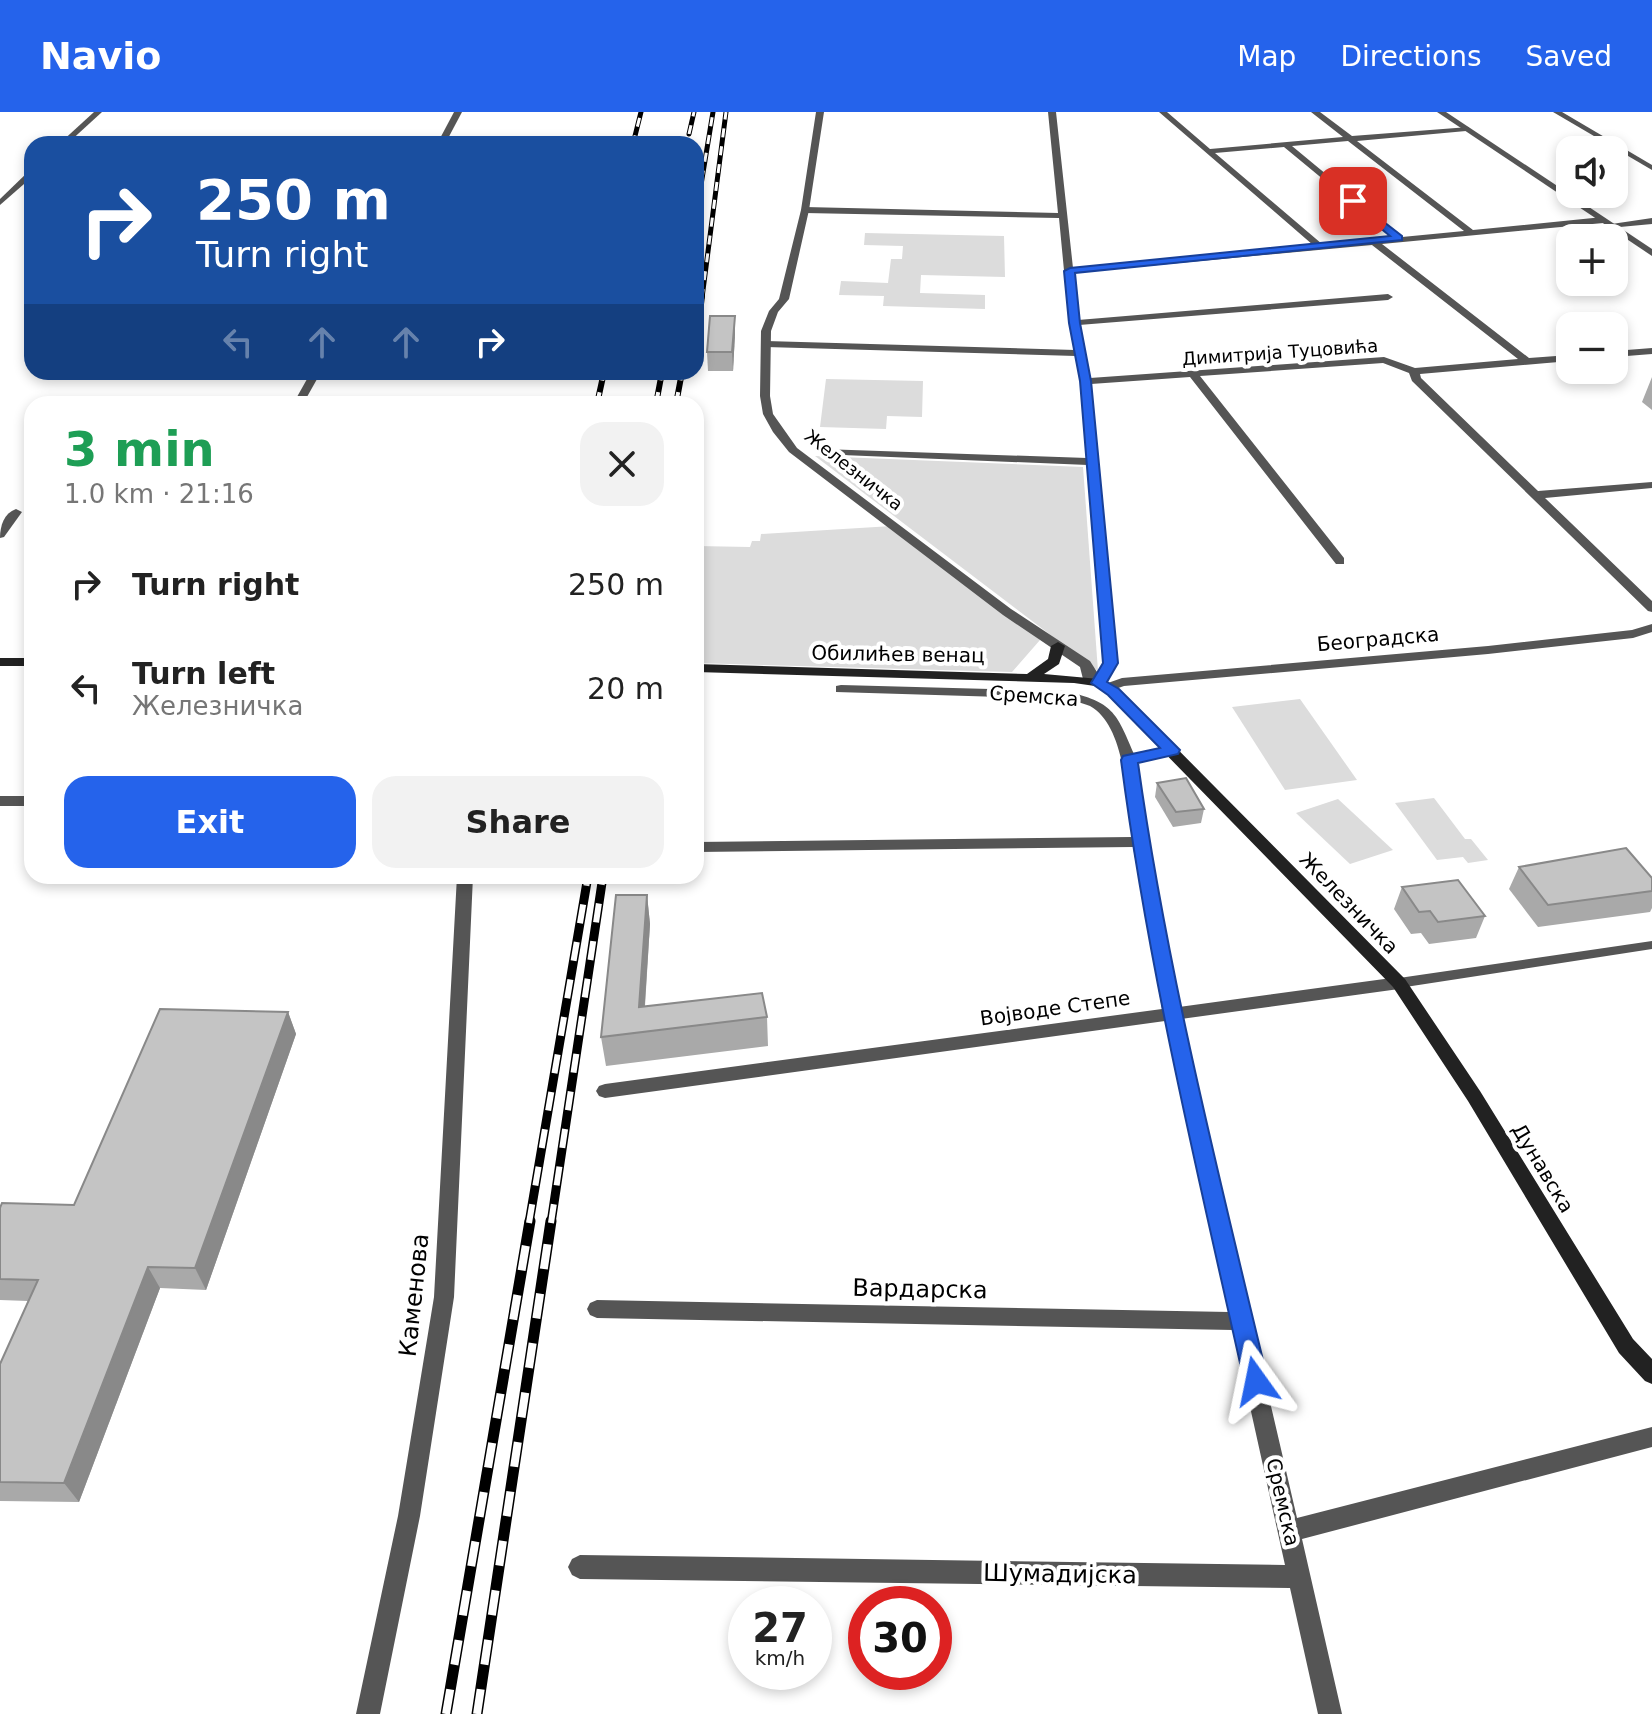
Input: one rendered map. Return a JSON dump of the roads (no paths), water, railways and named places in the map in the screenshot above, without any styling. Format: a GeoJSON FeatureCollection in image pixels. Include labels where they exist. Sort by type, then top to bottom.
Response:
{"type":"FeatureCollection","features":[{"type":"Feature","properties":{"kind":"main road"},"geometry":{"type":"LineString","coordinates":[[1032,677],[1054,661],[1058,646]]}},
{"type":"Feature","properties":{"kind":"main road"},"geometry":{"type":"LineString","coordinates":[[0,662],[24,662]]}},
{"type":"Feature","properties":{"kind":"main road","name":"Обилићев венац"},"geometry":{"type":"LineString","coordinates":[[704,668],[1032,677],[1098,684]]}},
{"type":"Feature","properties":{"kind":"main road","name":"Железничка"},"geometry":{"type":"LineString","coordinates":[[1098,684],[1172,750],[1399,983]]}},
{"type":"Feature","properties":{"kind":"main road","name":"Дунавска"},"geometry":{"type":"LineString","coordinates":[[1399,983],[1474,1096],[1626,1346],[1652,1374]]}},
{"type":"Feature","properties":{"kind":"street"},"geometry":{"type":"LineString","coordinates":[[72,136],[98,112]]}},
{"type":"Feature","properties":{"kind":"street"},"geometry":{"type":"LineString","coordinates":[[445,136],[458,112]]}},
{"type":"Feature","properties":{"kind":"street","name":"Железничка"},"geometry":{"type":"LineString","coordinates":[[820,112],[805,210],[784,299],[774,311],[766,331],[765,396],[768,414],[793,450],[1007,612],[1085,664],[1098,684]]}},
{"type":"Feature","properties":{"kind":"street"},"geometry":{"type":"LineString","coordinates":[[1052,112],[1074,323],[1086,381],[1110,663],[1098,684]]}},
{"type":"Feature","properties":{"kind":"street"},"geometry":{"type":"LineString","coordinates":[[1163,112],[1319,246]]}},
{"type":"Feature","properties":{"kind":"street"},"geometry":{"type":"LineString","coordinates":[[1315,112],[1470,231]]}},
{"type":"Feature","properties":{"kind":"street"},"geometry":{"type":"LineString","coordinates":[[1441,112],[1652,253]]}},
{"type":"Feature","properties":{"kind":"street"},"geometry":{"type":"LineString","coordinates":[[1557,112],[1652,168]]}},
{"type":"Feature","properties":{"kind":"street"},"geometry":{"type":"LineString","coordinates":[[1208,151],[1466,129]]}},
{"type":"Feature","properties":{"kind":"street"},"geometry":{"type":"LineString","coordinates":[[1285,144],[1399,238]]}},
{"type":"Feature","properties":{"kind":"street"},"geometry":{"type":"LineString","coordinates":[[0,203],[24,180]]}},
{"type":"Feature","properties":{"kind":"street"},"geometry":{"type":"LineString","coordinates":[[805,210],[1063,216]]}},
{"type":"Feature","properties":{"kind":"street"},"geometry":{"type":"LineString","coordinates":[[1070,271],[1470,231],[1652,221]]}},
{"type":"Feature","properties":{"kind":"street"},"geometry":{"type":"LineString","coordinates":[[1373,241],[1526,361]]}},
{"type":"Feature","properties":{"kind":"street"},"geometry":{"type":"LineString","coordinates":[[1074,323],[1388,297]]}},
{"type":"Feature","properties":{"kind":"street"},"geometry":{"type":"LineString","coordinates":[[766,344],[1080,353]]}},
{"type":"Feature","properties":{"kind":"street"},"geometry":{"type":"LineString","coordinates":[[1628,353],[1652,351]]}},
{"type":"Feature","properties":{"kind":"street","name":"Димитрија Туцовића"},"geometry":{"type":"LineString","coordinates":[[1086,381],[1384,360],[1414,371],[1556,359]]}},
{"type":"Feature","properties":{"kind":"street"},"geometry":{"type":"LineString","coordinates":[[1414,371],[1416,379],[1652,608]]}},
{"type":"Feature","properties":{"kind":"street"},"geometry":{"type":"LineString","coordinates":[[1193,374],[1340,561]]}},
{"type":"Feature","properties":{"kind":"street"},"geometry":{"type":"LineString","coordinates":[[822,452],[1092,462]]}},
{"type":"Feature","properties":{"kind":"street"},"geometry":{"type":"LineString","coordinates":[[1534,495],[1652,485]]}},
{"type":"Feature","properties":{"kind":"street"},"geometry":{"type":"LineString","coordinates":[[0,534],[16,512]]}},
{"type":"Feature","properties":{"kind":"street","name":"Београдска"},"geometry":{"type":"LineString","coordinates":[[1098,684],[1488,650],[1633,634],[1652,628]]}},
{"type":"Feature","properties":{"kind":"street","name":"Сремска"},"geometry":{"type":"LineString","coordinates":[[841,689],[1045,694],[1083,698],[1094,703],[1113,721],[1129,760],[1140,842],[1172,1015],[1330,1714]]}},
{"type":"Feature","properties":{"kind":"street"},"geometry":{"type":"LineString","coordinates":[[1129,760],[1172,750]]}},
{"type":"Feature","properties":{"kind":"street"},"geometry":{"type":"LineString","coordinates":[[0,801],[24,801]]}},
{"type":"Feature","properties":{"kind":"street"},"geometry":{"type":"LineString","coordinates":[[704,847],[1140,842]]}},
{"type":"Feature","properties":{"kind":"street","name":"Каменова"},"geometry":{"type":"LineString","coordinates":[[368,1714],[409,1516],[444,1297],[465,884]]}},
{"type":"Feature","properties":{"kind":"street","name":"Војводе Степе"},"geometry":{"type":"LineString","coordinates":[[605,1091],[1172,1015],[1652,945]]}},
{"type":"Feature","properties":{"kind":"street","name":"Вардарска"},"geometry":{"type":"LineString","coordinates":[[597,1309],[1243,1321]]}},
{"type":"Feature","properties":{"kind":"street"},"geometry":{"type":"LineString","coordinates":[[1289,1531],[1652,1437]]}},
{"type":"Feature","properties":{"kind":"street","name":"Шумадијска"},"geometry":{"type":"LineString","coordinates":[[580,1567],[1301,1577]]}},
{"type":"Feature","properties":{"kind":"railway"},"geometry":{"type":"LineString","coordinates":[[635,136],[641,112]]}},
{"type":"Feature","properties":{"kind":"railway"},"geometry":{"type":"LineString","coordinates":[[689,134],[694,112]]}},
{"type":"Feature","properties":{"kind":"railway"},"geometry":{"type":"LineString","coordinates":[[704,167],[713,112]]}},
{"type":"Feature","properties":{"kind":"railway"},"geometry":{"type":"LineString","coordinates":[[704,282],[726,112]]}},
{"type":"Feature","properties":{"kind":"railway"},"geometry":{"type":"LineString","coordinates":[[599,396],[602,380]]}},
{"type":"Feature","properties":{"kind":"railway"},"geometry":{"type":"LineString","coordinates":[[658,396],[660,380]]}},
{"type":"Feature","properties":{"kind":"railway"},"geometry":{"type":"LineString","coordinates":[[678,396],[680,380]]}},
{"type":"Feature","properties":{"kind":"railway"},"geometry":{"type":"LineString","coordinates":[[529,1223],[587,884]]}},
{"type":"Feature","properties":{"kind":"railway"},"geometry":{"type":"LineString","coordinates":[[551,1223],[602,884]]}},
{"type":"Feature","properties":{"kind":"railway"},"geometry":{"type":"LineString","coordinates":[[446,1714],[530,1221]]}},
{"type":"Feature","properties":{"kind":"railway"},"geometry":{"type":"LineString","coordinates":[[477,1714],[551,1221]]}}]}
